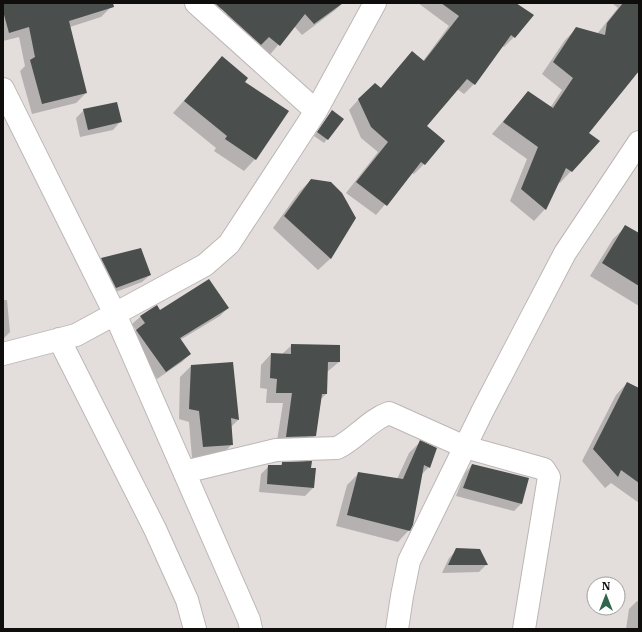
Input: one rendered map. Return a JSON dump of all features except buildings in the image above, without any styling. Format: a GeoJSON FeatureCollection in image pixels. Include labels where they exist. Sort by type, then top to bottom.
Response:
{"type":"FeatureCollection","features":[{"type":"Feature","properties":{"kind":"street"},"geometry":{"type":"LineString","coordinates":[[196,3],[316,111]]}},
{"type":"Feature","properties":{"kind":"street"},"geometry":{"type":"LineString","coordinates":[[3,354],[76,335],[205,265],[229,244],[316,111],[375,3]]}},
{"type":"Feature","properties":{"kind":"street"},"geometry":{"type":"LineString","coordinates":[[3,89],[115,314],[249,620],[251,629]]}},
{"type":"Feature","properties":{"kind":"street"},"geometry":{"type":"LineString","coordinates":[[398,629],[402,596],[409,561],[465,447],[565,253],[639,142]]}},
{"type":"Feature","properties":{"kind":"street"},"geometry":{"type":"LineString","coordinates":[[59,339],[156,529],[187,600],[195,629]]}},
{"type":"Feature","properties":{"kind":"street"},"geometry":{"type":"LineString","coordinates":[[184,472],[276,450],[336,448],[345,444],[380,416],[389,413],[465,447],[544,469],[549,477],[524,629]]}}]}
